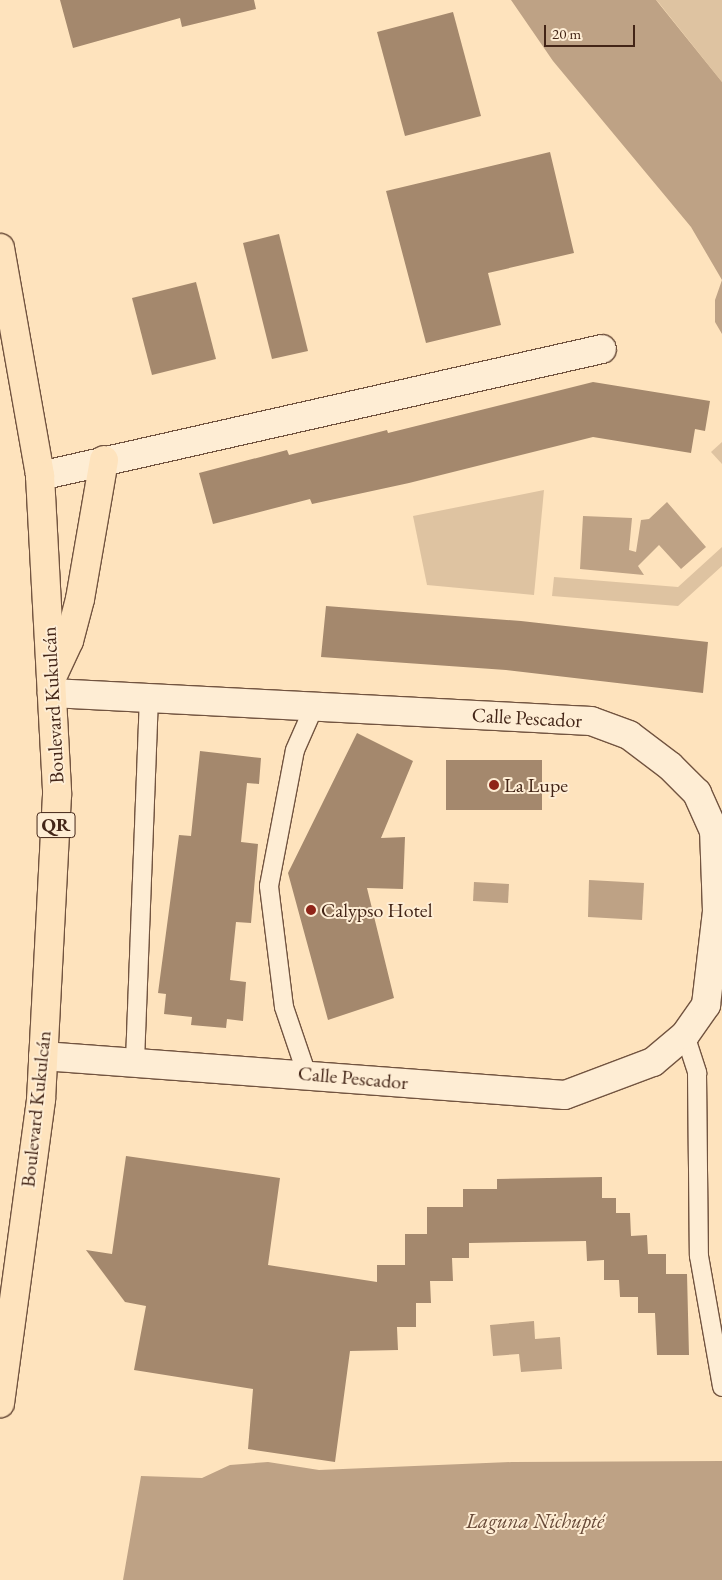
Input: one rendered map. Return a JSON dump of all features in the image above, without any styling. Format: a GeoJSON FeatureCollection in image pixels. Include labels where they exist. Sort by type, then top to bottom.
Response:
{"type":"FeatureCollection","features":[{"type":"Feature","properties":{"kind":"main road","name":"Boulevard Kukulcán"},"geometry":{"type":"LineString","coordinates":[[0,248],[40,476],[57,795],[43,1056],[0,1403]]}},
{"type":"Feature","properties":{"kind":"main road"},"geometry":{"type":"LineString","coordinates":[[52,686],[69,641],[80,599],[104,460]]}},
{"type":"Feature","properties":{"kind":"street"},"geometry":{"type":"LineString","coordinates":[[40,476],[602,349]]}},
{"type":"Feature","properties":{"kind":"street","name":"Calle Pescador"},"geometry":{"type":"LineString","coordinates":[[43,1056],[135,1061],[565,1095],[653,1062],[685,1035],[715,992],[717,911],[714,831],[697,793],[670,766],[629,735],[591,721],[149,699],[52,686]]}},
{"type":"Feature","properties":{"kind":"lane"},"geometry":{"type":"LineString","coordinates":[[135,1061],[149,699]]}},
{"type":"Feature","properties":{"kind":"lane"},"geometry":{"type":"LineString","coordinates":[[307,1075],[284,1007],[269,886],[294,750],[314,707]]}},
{"type":"Feature","properties":{"kind":"lane"},"geometry":{"type":"LineString","coordinates":[[685,1035],[697,1073],[699,1256],[722,1387]]}},
{"type":"Feature","properties":{"kind":"shaded area"},"geometry":{"type":"Polygon","coordinates":[[[656,0],[722,0],[722,82],[659,3],[656,0]]]}},
{"type":"Feature","properties":{"kind":"shaded area"},"geometry":{"type":"Polygon","coordinates":[[[722,442],[722,464],[711,452],[722,442]]]}},
{"type":"Feature","properties":{"kind":"shaded area"},"geometry":{"type":"Polygon","coordinates":[[[544,490],[534,595],[427,585],[413,516],[544,490]]]}},
{"type":"Feature","properties":{"kind":"shaded area"},"geometry":{"type":"Polygon","coordinates":[[[722,547],[722,566],[678,606],[552,596],[554,577],[678,587],[722,547]]]}},
{"type":"Feature","properties":{"kind":"water"},"geometry":{"type":"Polygon","coordinates":[[[511,0],[656,0],[722,82],[722,280],[691,227],[553,61],[511,0]]]}},
{"type":"Feature","properties":{"kind":"water"},"geometry":{"type":"Polygon","coordinates":[[[722,280],[722,334],[715,322],[715,300],[722,280]]]}},
{"type":"Feature","properties":{"kind":"water"},"geometry":{"type":"Polygon","coordinates":[[[667,502],[706,547],[681,569],[659,545],[638,566],[644,575],[580,569],[583,516],[632,518],[629,550],[636,552],[641,520],[649,519],[667,502]]]}},
{"type":"Feature","properties":{"kind":"water"},"geometry":{"type":"Polygon","coordinates":[[[589,880],[644,883],[642,920],[588,917],[589,880]]]}},
{"type":"Feature","properties":{"kind":"water"},"geometry":{"type":"Polygon","coordinates":[[[474,882],[509,884],[508,903],[473,901],[474,882]]]}},
{"type":"Feature","properties":{"kind":"water"},"geometry":{"type":"Polygon","coordinates":[[[534,1321],[535,1339],[560,1337],[562,1369],[521,1372],[519,1354],[493,1356],[490,1325],[534,1321]]]}},
{"type":"Feature","properties":{"kind":"water","name":"Laguna Nichupté"},"geometry":{"type":"Polygon","coordinates":[[[722,1461],[722,1580],[123,1580],[141,1476],[202,1478],[230,1465],[268,1462],[319,1470],[512,1462],[722,1461]]]}},
{"type":"Feature","properties":{"kind":"building"},"geometry":{"type":"Polygon","coordinates":[[[60,0],[254,0],[256,9],[182,27],[180,18],[73,48],[60,0]]]}},
{"type":"Feature","properties":{"kind":"building"},"geometry":{"type":"Polygon","coordinates":[[[453,12],[481,116],[405,136],[377,32],[453,12]]]}},
{"type":"Feature","properties":{"kind":"building"},"geometry":{"type":"Polygon","coordinates":[[[550,152],[574,253],[488,273],[501,325],[426,343],[386,191],[550,152]]]}},
{"type":"Feature","properties":{"kind":"building"},"geometry":{"type":"Polygon","coordinates":[[[279,234],[308,351],[272,359],[243,243],[279,234]]]}},
{"type":"Feature","properties":{"kind":"building"},"geometry":{"type":"Polygon","coordinates":[[[196,282],[216,359],[152,375],[132,298],[196,282]]]}},
{"type":"Feature","properties":{"kind":"building"},"geometry":{"type":"Polygon","coordinates":[[[593,382],[710,401],[705,431],[695,429],[691,453],[593,437],[409,483],[312,504],[310,499],[213,524],[199,473],[287,450],[289,455],[387,430],[388,433],[593,382]]]}},
{"type":"Feature","properties":{"kind":"building"},"geometry":{"type":"Polygon","coordinates":[[[326,606],[521,621],[708,642],[703,693],[506,670],[321,657],[326,606]]]}},
{"type":"Feature","properties":{"kind":"building"},"geometry":{"type":"Polygon","coordinates":[[[357,733],[413,761],[381,838],[405,837],[403,889],[367,888],[394,998],[328,1020],[288,873],[357,733]]]}},
{"type":"Feature","properties":{"kind":"building"},"geometry":{"type":"Polygon","coordinates":[[[200,751],[261,758],[259,784],[247,783],[241,842],[258,844],[251,923],[236,922],[230,980],[246,982],[243,1021],[227,1019],[226,1028],[191,1025],[192,1017],[164,1014],[166,994],[158,993],[179,835],[191,836],[200,751]]]}},
{"type":"Feature","properties":{"kind":"building","name":"La Lupe"},"geometry":{"type":"Polygon","coordinates":[[[446,760],[542,760],[542,810],[446,810],[446,760]]]}},
{"type":"Feature","properties":{"kind":"building"},"geometry":{"type":"Polygon","coordinates":[[[126,1156],[280,1178],[268,1265],[377,1282],[377,1265],[405,1265],[405,1234],[427,1234],[427,1207],[463,1207],[463,1189],[497,1189],[497,1179],[602,1177],[602,1198],[616,1198],[616,1213],[630,1213],[631,1236],[647,1235],[648,1254],[666,1254],[666,1274],[687,1274],[689,1355],[657,1355],[655,1313],[638,1313],[638,1297],[620,1297],[619,1280],[604,1280],[604,1260],[587,1261],[586,1241],[469,1243],[469,1258],[452,1258],[453,1281],[430,1281],[431,1303],[416,1303],[416,1327],[397,1327],[398,1350],[350,1351],[335,1462],[248,1449],[253,1389],[134,1370],[146,1306],[125,1302],[86,1250],[112,1254],[126,1156]]]}},
{"type":"Feature","properties":{"kind":"place","name":"La Lupe"},"geometry":{"type":"Point","coordinates":[494,785]}},
{"type":"Feature","properties":{"kind":"place","name":"Calypso Hotel"},"geometry":{"type":"Point","coordinates":[311,910]}}]}
